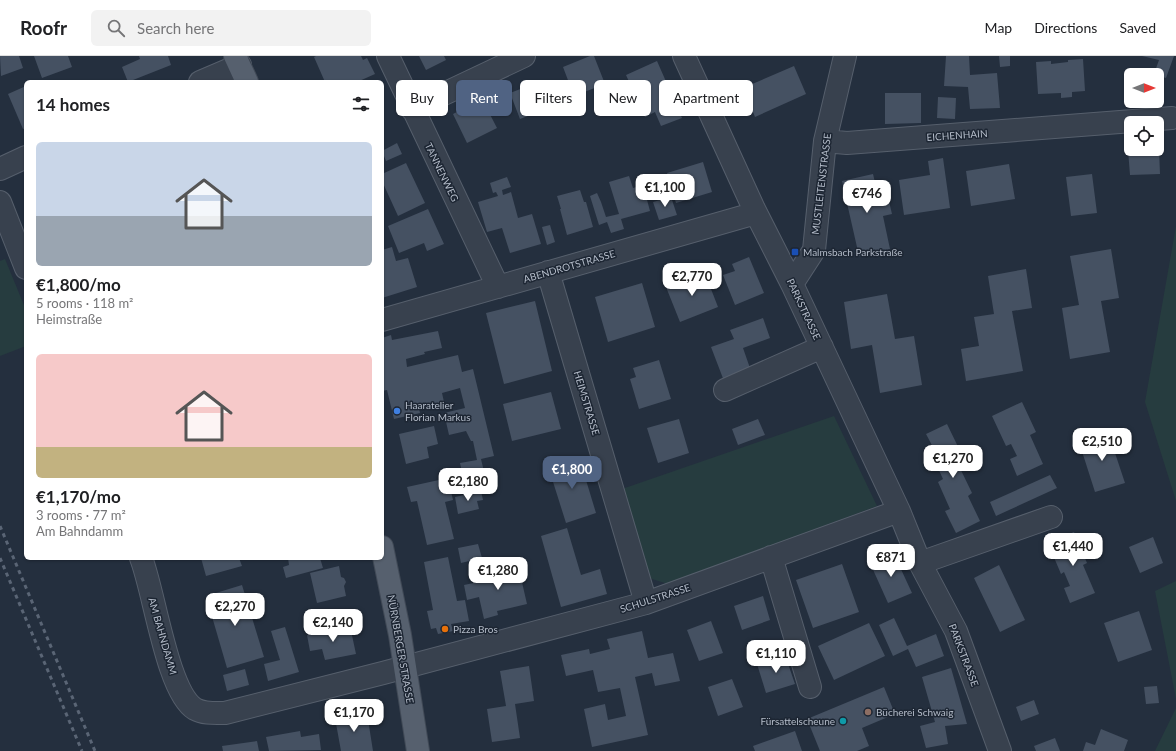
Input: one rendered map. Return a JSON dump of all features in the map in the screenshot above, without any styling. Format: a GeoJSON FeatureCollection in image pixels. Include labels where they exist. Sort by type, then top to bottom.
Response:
{"type":"FeatureCollection","features":[{"type":"Feature","properties":{"kind":"main road","name":"NÜRNBERGER STRASSE"},"geometry":{"type":"LineString","coordinates":[[384,557],[400,635],[418,751]]}},
{"type":"Feature","properties":{"kind":"street","name":"TANNENWEG"},"geometry":{"type":"LineString","coordinates":[[388,56],[399,80]]}},
{"type":"Feature","properties":{"kind":"street"},"geometry":{"type":"LineString","coordinates":[[448,92],[524,56]]}},
{"type":"Feature","properties":{"kind":"street","name":"PARKSTRASSE"},"geometry":{"type":"LineString","coordinates":[[684,56],[756,213],[792,284],[899,511],[920,563],[956,631],[1000,751]]}},
{"type":"Feature","properties":{"kind":"street","name":"MUSTLEITENSTRASSE"},"geometry":{"type":"LineString","coordinates":[[792,284],[814,250],[825,141],[844,56]]}},
{"type":"Feature","properties":{"kind":"street"},"geometry":{"type":"LineString","coordinates":[[206,80],[240,68]]}},
{"type":"Feature","properties":{"kind":"street","name":"TANNENWEG"},"geometry":{"type":"LineString","coordinates":[[415,116],[498,287]]}},
{"type":"Feature","properties":{"kind":"street","name":"EICHENHAIN"},"geometry":{"type":"LineString","coordinates":[[825,141],[847,143],[1172,118]]}},
{"type":"Feature","properties":{"kind":"street"},"geometry":{"type":"LineString","coordinates":[[0,169],[24,158]]}},
{"type":"Feature","properties":{"kind":"street"},"geometry":{"type":"LineString","coordinates":[[0,202],[24,263]]}},
{"type":"Feature","properties":{"kind":"street","name":"ABENDROTSTRASSE"},"geometry":{"type":"LineString","coordinates":[[384,319],[756,213]]}},
{"type":"Feature","properties":{"kind":"street","name":"HEIMSTRASSE"},"geometry":{"type":"LineString","coordinates":[[548,272],[646,602]]}},
{"type":"Feature","properties":{"kind":"street"},"geometry":{"type":"LineString","coordinates":[[726,390],[822,347]]}},
{"type":"Feature","properties":{"kind":"street","name":"SCHULSTRASSE"},"geometry":{"type":"LineString","coordinates":[[405,667],[646,602],[899,511]]}},
{"type":"Feature","properties":{"kind":"street"},"geometry":{"type":"LineString","coordinates":[[920,563],[1051,517]]}},
{"type":"Feature","properties":{"kind":"street"},"geometry":{"type":"LineString","coordinates":[[771,557],[810,686]]}},
{"type":"Feature","properties":{"kind":"street","name":"AM BAHNDAMM"},"geometry":{"type":"LineString","coordinates":[[142,560],[173,675],[186,699],[195,708],[206,712],[225,713],[405,667]]}},
{"type":"Feature","properties":{"kind":"green space"},"geometry":{"type":"Polygon","coordinates":[[[1176,226],[1176,501],[1145,402],[1176,226]]]}},
{"type":"Feature","properties":{"kind":"green space"},"geometry":{"type":"Polygon","coordinates":[[[5,259],[24,305],[24,347],[0,356],[0,261],[5,259]]]}},
{"type":"Feature","properties":{"kind":"green space"},"geometry":{"type":"Polygon","coordinates":[[[834,416],[877,506],[668,584],[649,578],[622,489],[834,416]]]}},
{"type":"Feature","properties":{"kind":"green space"},"geometry":{"type":"Polygon","coordinates":[[[1176,581],[1176,699],[1155,591],[1176,581]]]}},
{"type":"Feature","properties":{"kind":"green space"},"geometry":{"type":"Polygon","coordinates":[[[1176,708],[1176,751],[1155,751],[1176,708]]]}},
{"type":"Feature","properties":{"kind":"building"},"geometry":{"type":"Polygon","coordinates":[[[0,56],[19,56],[23,68],[1,76],[0,56]]]}},
{"type":"Feature","properties":{"kind":"building"},"geometry":{"type":"Polygon","coordinates":[[[34,56],[68,56],[72,67],[42,78],[34,56]]]}},
{"type":"Feature","properties":{"kind":"building"},"geometry":{"type":"Polygon","coordinates":[[[139,56],[168,56],[171,65],[133,80],[127,80],[122,67],[140,59],[139,56]]]}},
{"type":"Feature","properties":{"kind":"building"},"geometry":{"type":"Polygon","coordinates":[[[361,56],[363,60],[367,58],[375,74],[362,80],[324,80],[314,57],[361,56]]]}},
{"type":"Feature","properties":{"kind":"building"},"geometry":{"type":"Polygon","coordinates":[[[419,56],[444,56],[446,60],[426,70],[419,56]]]}},
{"type":"Feature","properties":{"kind":"building"},"geometry":{"type":"Polygon","coordinates":[[[590,56],[594,56],[603,80],[594,80],[594,88],[586,91],[586,80],[568,80],[563,67],[590,56]]]}},
{"type":"Feature","properties":{"kind":"building"},"geometry":{"type":"Polygon","coordinates":[[[946,56],[969,56],[970,75],[997,73],[1000,108],[970,109],[968,87],[944,86],[946,56]]]}},
{"type":"Feature","properties":{"kind":"building"},"geometry":{"type":"Polygon","coordinates":[[[999,56],[1010,56],[1010,66],[1000,67],[999,56]]]}},
{"type":"Feature","properties":{"kind":"building"},"geometry":{"type":"Polygon","coordinates":[[[1142,56],[1174,56],[1166,78],[1164,77],[1164,68],[1156,68],[1159,60],[1142,56]]]}},
{"type":"Feature","properties":{"kind":"building"},"geometry":{"type":"Polygon","coordinates":[[[1083,59],[1085,91],[1072,92],[1072,97],[1061,98],[1061,93],[1038,94],[1036,62],[1051,61],[1051,64],[1068,62],[1068,60],[1083,59]]]}},
{"type":"Feature","properties":{"kind":"building"},"geometry":{"type":"Polygon","coordinates":[[[657,61],[665,80],[659,80],[659,116],[681,116],[682,118],[661,126],[655,112],[651,114],[651,80],[628,80],[626,75],[657,61]]]}},
{"type":"Feature","properties":{"kind":"building"},"geometry":{"type":"Polygon","coordinates":[[[794,66],[806,94],[755,117],[753,112],[753,84],[794,66]]]}},
{"type":"Feature","properties":{"kind":"building"},"geometry":{"type":"Polygon","coordinates":[[[24,87],[24,129],[23,129],[8,94],[24,87]]]}},
{"type":"Feature","properties":{"kind":"building"},"geometry":{"type":"Polygon","coordinates":[[[520,89],[520,116],[528,116],[520,119],[512,98],[512,92],[520,89]]]}},
{"type":"Feature","properties":{"kind":"building"},"geometry":{"type":"Polygon","coordinates":[[[885,93],[921,93],[921,123],[885,124],[885,93]]]}},
{"type":"Feature","properties":{"kind":"building"},"geometry":{"type":"Polygon","coordinates":[[[938,97],[956,98],[955,119],[937,118],[938,97]]]}},
{"type":"Feature","properties":{"kind":"building"},"geometry":{"type":"Polygon","coordinates":[[[456,112],[456,116],[491,116],[497,128],[467,143],[453,114],[456,112]]]}},
{"type":"Feature","properties":{"kind":"building"},"geometry":{"type":"Polygon","coordinates":[[[397,143],[402,154],[386,161],[384,150],[397,143]]]}},
{"type":"Feature","properties":{"kind":"building"},"geometry":{"type":"Polygon","coordinates":[[[1128,156],[1159,156],[1160,174],[1130,175],[1128,156]]]}},
{"type":"Feature","properties":{"kind":"building"},"geometry":{"type":"Polygon","coordinates":[[[943,158],[950,208],[904,215],[899,180],[930,175],[928,161],[943,158]]]}},
{"type":"Feature","properties":{"kind":"building"},"geometry":{"type":"Polygon","coordinates":[[[703,162],[712,192],[676,203],[667,173],[703,162]]]}},
{"type":"Feature","properties":{"kind":"building"},"geometry":{"type":"Polygon","coordinates":[[[406,163],[425,203],[398,216],[384,185],[384,173],[406,163]]]}},
{"type":"Feature","properties":{"kind":"building"},"geometry":{"type":"Polygon","coordinates":[[[1009,164],[1015,199],[971,206],[966,171],[1009,164]]]}},
{"type":"Feature","properties":{"kind":"building"},"geometry":{"type":"Polygon","coordinates":[[[873,174],[879,199],[888,197],[892,214],[883,216],[890,249],[859,256],[842,181],[873,174]]]}},
{"type":"Feature","properties":{"kind":"building"},"geometry":{"type":"Polygon","coordinates":[[[1092,174],[1097,213],[1071,216],[1066,177],[1092,174]]]}},
{"type":"Feature","properties":{"kind":"building"},"geometry":{"type":"Polygon","coordinates":[[[629,176],[633,188],[643,185],[650,211],[621,219],[624,229],[611,233],[607,222],[599,225],[590,196],[597,193],[606,217],[619,214],[609,182],[629,176]]]}},
{"type":"Feature","properties":{"kind":"building"},"geometry":{"type":"Polygon","coordinates":[[[507,177],[511,187],[502,190],[503,195],[511,192],[518,218],[532,214],[541,244],[510,253],[502,228],[487,232],[478,202],[498,196],[496,192],[493,193],[490,183],[507,177]]]}},
{"type":"Feature","properties":{"kind":"building"},"geometry":{"type":"Polygon","coordinates":[[[580,190],[584,202],[586,202],[593,227],[567,235],[557,196],[580,190]]]}},
{"type":"Feature","properties":{"kind":"building"},"geometry":{"type":"Polygon","coordinates":[[[671,197],[677,215],[659,220],[653,202],[671,197]]]}},
{"type":"Feature","properties":{"kind":"building"},"geometry":{"type":"Polygon","coordinates":[[[428,209],[444,244],[427,251],[424,243],[399,253],[388,226],[428,209]]]}},
{"type":"Feature","properties":{"kind":"building"},"geometry":{"type":"Polygon","coordinates":[[[550,225],[555,242],[547,245],[542,227],[550,225]]]}},
{"type":"Feature","properties":{"kind":"building"},"geometry":{"type":"Polygon","coordinates":[[[392,247],[396,261],[408,258],[417,287],[384,297],[384,249],[392,247]]]}},
{"type":"Feature","properties":{"kind":"building"},"geometry":{"type":"Polygon","coordinates":[[[1111,249],[1119,298],[1101,301],[1110,352],[1070,359],[1062,308],[1079,305],[1070,256],[1111,249]]]}},
{"type":"Feature","properties":{"kind":"building"},"geometry":{"type":"Polygon","coordinates":[[[749,257],[764,293],[735,305],[723,275],[735,271],[732,264],[749,257]]]}},
{"type":"Feature","properties":{"kind":"building"},"geometry":{"type":"Polygon","coordinates":[[[1026,269],[1032,308],[1012,311],[1023,371],[966,381],[961,349],[979,346],[974,317],[994,314],[988,276],[1026,269]]]}},
{"type":"Feature","properties":{"kind":"building"},"geometry":{"type":"Polygon","coordinates":[[[704,271],[718,307],[680,322],[666,287],[704,271]]]}},
{"type":"Feature","properties":{"kind":"building"},"geometry":{"type":"Polygon","coordinates":[[[642,283],[655,327],[608,342],[595,297],[642,283]]]}},
{"type":"Feature","properties":{"kind":"building"},"geometry":{"type":"Polygon","coordinates":[[[887,294],[895,339],[914,336],[922,385],[880,393],[872,345],[851,349],[844,302],[887,294]]]}},
{"type":"Feature","properties":{"kind":"building"},"geometry":{"type":"Polygon","coordinates":[[[535,301],[552,371],[504,384],[486,313],[535,301]]]}},
{"type":"Feature","properties":{"kind":"building"},"geometry":{"type":"Polygon","coordinates":[[[763,318],[770,338],[743,348],[751,371],[724,381],[711,347],[734,339],[730,330],[763,318]]]}},
{"type":"Feature","properties":{"kind":"building"},"geometry":{"type":"Polygon","coordinates":[[[438,331],[442,348],[424,352],[425,354],[406,359],[407,367],[458,355],[462,372],[473,369],[494,456],[481,459],[485,476],[464,481],[460,463],[477,460],[473,441],[471,441],[466,431],[449,435],[444,413],[465,408],[460,388],[442,393],[444,402],[419,408],[420,413],[394,419],[387,390],[384,391],[384,337],[391,335],[392,340],[438,331]]]}},
{"type":"Feature","properties":{"kind":"building"},"geometry":{"type":"Polygon","coordinates":[[[659,360],[671,399],[639,409],[630,379],[636,377],[633,368],[659,360]]]}},
{"type":"Feature","properties":{"kind":"building"},"geometry":{"type":"Polygon","coordinates":[[[551,392],[561,429],[512,441],[503,404],[551,392]]]}},
{"type":"Feature","properties":{"kind":"building"},"geometry":{"type":"Polygon","coordinates":[[[1022,402],[1036,432],[1030,435],[1043,464],[1017,476],[1010,459],[1017,456],[1011,444],[1006,446],[992,416],[1022,402]]]}},
{"type":"Feature","properties":{"kind":"building"},"geometry":{"type":"Polygon","coordinates":[[[679,419],[689,453],[658,463],[647,428],[679,419]]]}},
{"type":"Feature","properties":{"kind":"building"},"geometry":{"type":"Polygon","coordinates":[[[758,419],[765,435],[738,445],[732,429],[758,419]]]}},
{"type":"Feature","properties":{"kind":"building"},"geometry":{"type":"Polygon","coordinates":[[[947,424],[964,459],[957,462],[972,493],[968,496],[980,521],[956,533],[945,511],[950,509],[938,482],[943,479],[931,453],[935,451],[926,434],[947,424]]]}},
{"type":"Feature","properties":{"kind":"building"},"geometry":{"type":"Polygon","coordinates":[[[434,426],[438,444],[427,447],[429,458],[406,464],[399,434],[434,426]]]}},
{"type":"Feature","properties":{"kind":"building"},"geometry":{"type":"Polygon","coordinates":[[[1108,432],[1125,483],[1095,492],[1079,442],[1108,432]]]}},
{"type":"Feature","properties":{"kind":"building"},"geometry":{"type":"Polygon","coordinates":[[[579,457],[596,513],[566,523],[548,466],[579,457]]]}},
{"type":"Feature","properties":{"kind":"building"},"geometry":{"type":"Polygon","coordinates":[[[1050,475],[1057,488],[996,516],[990,502],[1050,475]]]}},
{"type":"Feature","properties":{"kind":"building"},"geometry":{"type":"Polygon","coordinates":[[[448,478],[453,500],[445,502],[454,539],[427,545],[417,501],[411,502],[407,487],[448,478]]]}},
{"type":"Feature","properties":{"kind":"building"},"geometry":{"type":"Polygon","coordinates":[[[481,491],[483,500],[477,501],[479,509],[458,514],[455,497],[481,491]]]}},
{"type":"Feature","properties":{"kind":"building"},"geometry":{"type":"Polygon","coordinates":[[[567,528],[581,575],[600,569],[607,594],[561,607],[541,536],[567,528]]]}},
{"type":"Feature","properties":{"kind":"building"},"geometry":{"type":"Polygon","coordinates":[[[1074,532],[1087,563],[1083,565],[1095,593],[1070,603],[1064,588],[1070,586],[1064,572],[1061,574],[1053,555],[1059,553],[1054,540],[1074,532]]]}},
{"type":"Feature","properties":{"kind":"building"},"geometry":{"type":"Polygon","coordinates":[[[1153,537],[1163,563],[1140,573],[1129,547],[1153,537]]]}},
{"type":"Feature","properties":{"kind":"building"},"geometry":{"type":"Polygon","coordinates":[[[478,544],[482,558],[461,563],[458,548],[478,544]]]}},
{"type":"Feature","properties":{"kind":"building"},"geometry":{"type":"Polygon","coordinates":[[[893,552],[912,593],[888,603],[870,563],[893,552]]]}},
{"type":"Feature","properties":{"kind":"building"},"geometry":{"type":"Polygon","coordinates":[[[448,557],[457,601],[465,600],[469,621],[451,624],[453,631],[438,634],[436,628],[431,629],[427,611],[433,610],[424,562],[448,557]]]}},
{"type":"Feature","properties":{"kind":"building"},"geometry":{"type":"Polygon","coordinates":[[[202,560],[240,560],[242,566],[206,576],[202,560]]]}},
{"type":"Feature","properties":{"kind":"building"},"geometry":{"type":"Polygon","coordinates":[[[288,560],[321,560],[323,568],[286,578],[283,567],[289,565],[288,560]]]}},
{"type":"Feature","properties":{"kind":"building"},"geometry":{"type":"Polygon","coordinates":[[[842,564],[859,612],[813,628],[796,580],[842,564]]]}},
{"type":"Feature","properties":{"kind":"building"},"geometry":{"type":"Polygon","coordinates":[[[518,565],[527,604],[497,611],[498,615],[484,619],[479,597],[467,600],[464,585],[483,581],[481,574],[518,565]]]}},
{"type":"Feature","properties":{"kind":"building"},"geometry":{"type":"Polygon","coordinates":[[[999,565],[1025,620],[1000,632],[974,578],[999,565]]]}},
{"type":"Feature","properties":{"kind":"building"},"geometry":{"type":"Polygon","coordinates":[[[339,566],[341,577],[344,578],[346,582],[344,586],[346,596],[317,603],[310,573],[339,566]]]}},
{"type":"Feature","properties":{"kind":"building"},"geometry":{"type":"Polygon","coordinates":[[[242,585],[264,657],[227,668],[206,596],[242,585]]]}},
{"type":"Feature","properties":{"kind":"building"},"geometry":{"type":"Polygon","coordinates":[[[763,596],[770,620],[742,630],[734,606],[763,596]]]}},
{"type":"Feature","properties":{"kind":"building"},"geometry":{"type":"Polygon","coordinates":[[[1139,611],[1152,650],[1118,662],[1104,623],[1139,611]]]}},
{"type":"Feature","properties":{"kind":"building"},"geometry":{"type":"Polygon","coordinates":[[[894,618],[907,646],[936,634],[944,656],[916,667],[908,649],[893,656],[879,625],[894,618]]]}},
{"type":"Feature","properties":{"kind":"building"},"geometry":{"type":"Polygon","coordinates":[[[711,621],[723,653],[699,661],[687,630],[711,621]]]}},
{"type":"Feature","properties":{"kind":"building"},"geometry":{"type":"Polygon","coordinates":[[[869,623],[885,656],[834,680],[818,646],[869,623]]]}},
{"type":"Feature","properties":{"kind":"building"},"geometry":{"type":"Polygon","coordinates":[[[350,626],[356,654],[325,660],[322,649],[310,651],[307,635],[350,626]]]}},
{"type":"Feature","properties":{"kind":"building"},"geometry":{"type":"Polygon","coordinates":[[[285,627],[299,672],[268,681],[264,664],[280,660],[271,631],[285,627]]]}},
{"type":"Feature","properties":{"kind":"building"},"geometry":{"type":"Polygon","coordinates":[[[642,631],[648,658],[673,653],[680,681],[655,686],[652,673],[635,677],[648,735],[592,747],[584,709],[605,704],[608,720],[626,716],[620,688],[598,692],[593,670],[566,676],[561,655],[589,649],[590,654],[610,649],[607,639],[642,631]]]}},
{"type":"Feature","properties":{"kind":"building"},"geometry":{"type":"Polygon","coordinates":[[[785,655],[795,684],[766,693],[757,664],[785,655]]]}},
{"type":"Feature","properties":{"kind":"building"},"geometry":{"type":"Polygon","coordinates":[[[529,666],[534,701],[515,704],[520,738],[492,742],[487,709],[506,706],[500,671],[529,666]]]}},
{"type":"Feature","properties":{"kind":"building"},"geometry":{"type":"Polygon","coordinates":[[[951,668],[967,724],[945,726],[948,744],[926,748],[920,726],[935,722],[922,677],[951,668]]]}},
{"type":"Feature","properties":{"kind":"building"},"geometry":{"type":"Polygon","coordinates":[[[245,669],[249,685],[227,691],[223,675],[245,669]]]}},
{"type":"Feature","properties":{"kind":"building"},"geometry":{"type":"Polygon","coordinates":[[[732,679],[743,707],[718,716],[708,687],[732,679]]]}},
{"type":"Feature","properties":{"kind":"building"},"geometry":{"type":"Polygon","coordinates":[[[1157,686],[1159,703],[1146,704],[1144,687],[1157,686]]]}},
{"type":"Feature","properties":{"kind":"building","name":"Fürsattelscheune"},"geometry":{"type":"Polygon","coordinates":[[[884,687],[895,714],[862,728],[869,746],[857,751],[820,751],[807,719],[884,687]]]}},
{"type":"Feature","properties":{"kind":"building"},"geometry":{"type":"Polygon","coordinates":[[[1034,700],[1039,714],[1021,721],[1016,707],[1034,700]]]}},
{"type":"Feature","properties":{"kind":"building"},"geometry":{"type":"Polygon","coordinates":[[[367,713],[373,751],[341,751],[335,718],[367,713]]]}},
{"type":"Feature","properties":{"kind":"building"},"geometry":{"type":"Polygon","coordinates":[[[1101,729],[1128,740],[1124,751],[1083,751],[1086,742],[1095,745],[1101,729]]]}},
{"type":"Feature","properties":{"kind":"building"},"geometry":{"type":"Polygon","coordinates":[[[300,731],[301,737],[319,734],[321,750],[269,751],[266,737],[300,731]]]}},
{"type":"Feature","properties":{"kind":"building"},"geometry":{"type":"Polygon","coordinates":[[[795,731],[802,751],[755,751],[753,746],[795,731]]]}},
{"type":"Feature","properties":{"kind":"building"},"geometry":{"type":"Polygon","coordinates":[[[1055,738],[1060,751],[1036,751],[1034,746],[1055,738]]]}},
{"type":"Feature","properties":{"kind":"building"},"geometry":{"type":"Polygon","coordinates":[[[257,741],[259,751],[223,751],[222,746],[257,741]]]}},
{"type":"Feature","properties":{"kind":"railway"},"geometry":{"type":"LineString","coordinates":[[0,526],[95,751]]}},
{"type":"Feature","properties":{"kind":"railway"},"geometry":{"type":"LineString","coordinates":[[0,558],[82,751]]}},
{"type":"Feature","properties":{"kind":"place","name":"Malmsbach Parkstraße"},"geometry":{"type":"Point","coordinates":[795,252]}},
{"type":"Feature","properties":{"kind":"place","name":"Haaratelier Florian Markus"},"geometry":{"type":"Point","coordinates":[397,411]}},
{"type":"Feature","properties":{"kind":"place","name":"Pizza Bros"},"geometry":{"type":"Point","coordinates":[445,629]}},
{"type":"Feature","properties":{"kind":"place","name":"Bücherei Schwaig"},"geometry":{"type":"Point","coordinates":[868,712]}},
{"type":"Feature","properties":{"kind":"place","name":"Fürsattelscheune"},"geometry":{"type":"Point","coordinates":[843,721]}}]}
